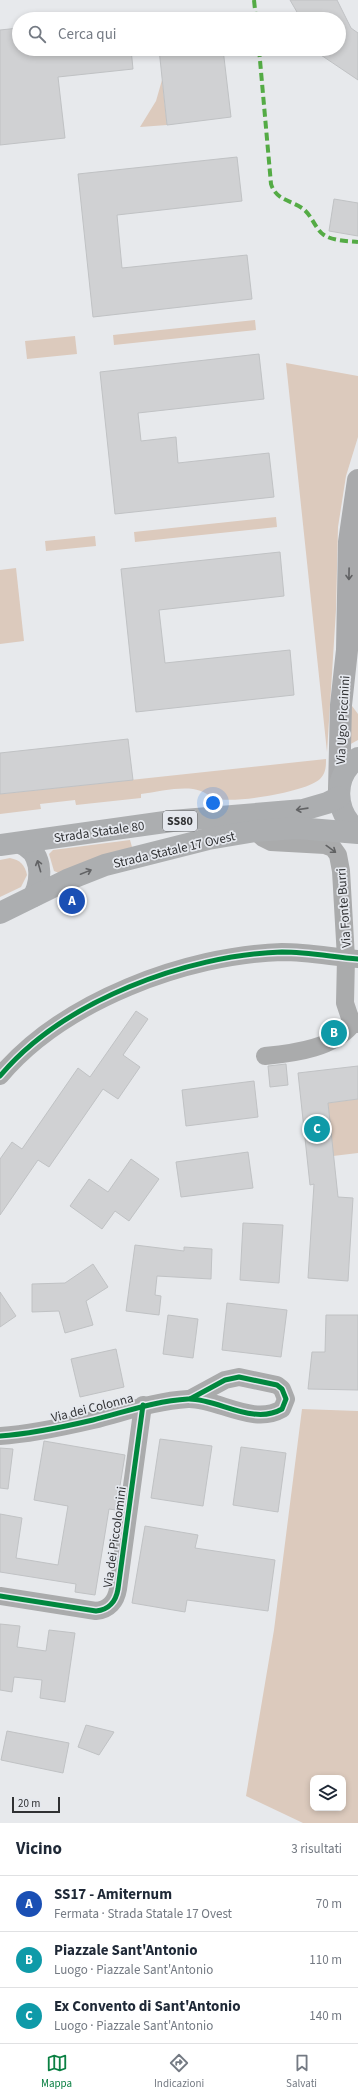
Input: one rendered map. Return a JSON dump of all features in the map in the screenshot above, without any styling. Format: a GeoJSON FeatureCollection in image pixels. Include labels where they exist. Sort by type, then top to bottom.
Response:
{"type":"FeatureCollection","features":[{"type":"Feature","properties":{"kind":"main road","name":"Via Ugo Piccinini"},"geometry":{"type":"LineString","coordinates":[[339,793],[341,710],[347,650],[358,480]]}},
{"type":"Feature","properties":{"kind":"main road","name":"Via Ugo Piccinini"},"geometry":{"type":"LineString","coordinates":[[347,650],[351,675],[358,696]]}},
{"type":"Feature","properties":{"kind":"main road"},"geometry":{"type":"LineString","coordinates":[[358,758],[344,773],[339,793],[346,818],[358,832]]}},
{"type":"Feature","properties":{"kind":"main road","name":"Strada Statale 80"},"geometry":{"type":"LineString","coordinates":[[10,844],[172,821],[303,810],[327,803],[339,793]]}},
{"type":"Feature","properties":{"kind":"main road","name":"Strada Statale 17 Ovest"},"geometry":{"type":"LineString","coordinates":[[0,913],[86,872],[117,862],[208,839],[255,831],[303,828],[358,832]]}},
{"type":"Feature","properties":{"kind":"main road"},"geometry":{"type":"LineString","coordinates":[[10,844],[31,850],[39,864],[40,881],[34,896]]}},
{"type":"Feature","properties":{"kind":"street","name":"Via Fonte Burri"},"geometry":{"type":"LineString","coordinates":[[255,831],[263,838],[271,842],[328,845],[338,855],[352,959],[345,1003],[348,1014],[356,1023]]}},
{"type":"Feature","properties":{"kind":"street"},"geometry":{"type":"LineString","coordinates":[[0,1076],[23,1052],[63,1021],[120,991],[153,978],[207,964],[267,953],[297,952],[352,959]]}},
{"type":"Feature","properties":{"kind":"street"},"geometry":{"type":"LineString","coordinates":[[265,1056],[291,1053],[320,1045],[341,1035],[356,1023]]}},
{"type":"Feature","properties":{"kind":"street","name":"Via dei Colonna"},"geometry":{"type":"LineString","coordinates":[[0,1436],[62,1427],[143,1406],[190,1399]]}},
{"type":"Feature","properties":{"kind":"street","name":"Via dei Piccolomini"},"geometry":{"type":"LineString","coordinates":[[0,1596],[96,1611],[104,1609],[114,1601],[118,1589],[143,1406]]}},
{"type":"Feature","properties":{"kind":"shaded area"},"geometry":{"type":"Polygon","coordinates":[[[162,80],[167,125],[140,127],[156,101],[162,80]]]}},
{"type":"Feature","properties":{"kind":"shaded area"},"geometry":{"type":"Polygon","coordinates":[[[255,320],[256,330],[114,345],[113,335],[255,320]]]}},
{"type":"Feature","properties":{"kind":"shaded area"},"geometry":{"type":"Polygon","coordinates":[[[75,336],[77,354],[27,359],[25,341],[75,336]]]}},
{"type":"Feature","properties":{"kind":"shaded area"},"geometry":{"type":"Polygon","coordinates":[[[286,363],[358,376],[358,437],[346,476],[338,527],[336,610],[327,752],[286,363]]]}},
{"type":"Feature","properties":{"kind":"shaded area"},"geometry":{"type":"Polygon","coordinates":[[[276,517],[277,527],[135,542],[134,532],[276,517]]]}},
{"type":"Feature","properties":{"kind":"shaded area"},"geometry":{"type":"Polygon","coordinates":[[[95,536],[96,546],[46,551],[45,541],[95,536]]]}},
{"type":"Feature","properties":{"kind":"shaded area"},"geometry":{"type":"Polygon","coordinates":[[[16,568],[24,641],[0,644],[0,570],[16,568]]]}},
{"type":"Feature","properties":{"kind":"shaded area"},"geometry":{"type":"Polygon","coordinates":[[[352,706],[358,714],[358,740],[347,746],[352,706]]]}},
{"type":"Feature","properties":{"kind":"shaded area"},"geometry":{"type":"Polygon","coordinates":[[[326,759],[325,772],[320,779],[312,784],[287,792],[255,798],[228,800],[219,799],[197,790],[180,789],[141,794],[141,798],[76,805],[75,800],[40,804],[41,809],[0,814],[0,794],[326,759]]]}},
{"type":"Feature","properties":{"kind":"shaded area"},"geometry":{"type":"Polygon","coordinates":[[[130,840],[132,847],[59,873],[54,871],[49,854],[53,850],[130,840]]]}},
{"type":"Feature","properties":{"kind":"shaded area"},"geometry":{"type":"Polygon","coordinates":[[[10,858],[17,860],[22,864],[27,875],[21,887],[0,897],[0,860],[10,858]]]}},
{"type":"Feature","properties":{"kind":"shaded area"},"geometry":{"type":"Polygon","coordinates":[[[358,1099],[358,1153],[333,1156],[328,1103],[358,1099]]]}},
{"type":"Feature","properties":{"kind":"shaded area"},"geometry":{"type":"Polygon","coordinates":[[[302,1409],[358,1411],[358,1823],[303,1823],[246,1796],[274,1630],[302,1409]]]}},
{"type":"Feature","properties":{"kind":"building"},"geometry":{"type":"Polygon","coordinates":[[[290,0],[337,0],[343,12],[297,12],[290,0]]]}},
{"type":"Feature","properties":{"kind":"building"},"geometry":{"type":"Polygon","coordinates":[[[346,18],[351,28],[358,33],[358,80],[322,56],[346,56],[346,18]]]}},
{"type":"Feature","properties":{"kind":"building"},"geometry":{"type":"Polygon","coordinates":[[[12,29],[12,56],[132,56],[133,69],[58,77],[65,138],[0,145],[0,30],[12,29]]]}},
{"type":"Feature","properties":{"kind":"building"},"geometry":{"type":"Polygon","coordinates":[[[160,56],[224,56],[231,117],[167,125],[160,56]]]}},
{"type":"Feature","properties":{"kind":"building"},"geometry":{"type":"Polygon","coordinates":[[[237,157],[242,201],[117,215],[122,268],[247,255],[252,299],[93,317],[78,174],[237,157]]]}},
{"type":"Feature","properties":{"kind":"building"},"geometry":{"type":"Polygon","coordinates":[[[334,199],[358,203],[358,236],[329,231],[334,199]]]}},
{"type":"Feature","properties":{"kind":"building"},"geometry":{"type":"Polygon","coordinates":[[[259,354],[264,399],[138,413],[141,441],[176,437],[178,463],[269,453],[274,497],[115,514],[100,372],[259,354]]]}},
{"type":"Feature","properties":{"kind":"building"},"geometry":{"type":"Polygon","coordinates":[[[280,552],[284,596],[159,610],[165,663],[290,650],[294,695],[136,712],[121,569],[280,552]]]}},
{"type":"Feature","properties":{"kind":"building"},"geometry":{"type":"Polygon","coordinates":[[[128,739],[133,780],[0,794],[0,753],[128,739]]]}},
{"type":"Feature","properties":{"kind":"building"},"geometry":{"type":"Polygon","coordinates":[[[136,1011],[148,1019],[123,1055],[140,1067],[118,1099],[103,1089],[49,1167],[38,1160],[0,1215],[0,1159],[12,1142],[22,1149],[78,1068],[90,1077],[136,1011]]]}},
{"type":"Feature","properties":{"kind":"building"},"geometry":{"type":"Polygon","coordinates":[[[286,1064],[288,1085],[270,1087],[268,1066],[286,1064]]]}},
{"type":"Feature","properties":{"kind":"building"},"geometry":{"type":"Polygon","coordinates":[[[358,1066],[358,1099],[328,1103],[338,1197],[353,1198],[348,1281],[308,1278],[314,1184],[310,1185],[298,1073],[358,1066]]]}},
{"type":"Feature","properties":{"kind":"building"},"geometry":{"type":"Polygon","coordinates":[[[254,1081],[258,1117],[186,1126],[182,1090],[254,1081]]]}},
{"type":"Feature","properties":{"kind":"building"},"geometry":{"type":"Polygon","coordinates":[[[248,1152],[253,1188],[181,1197],[176,1162],[248,1152]]]}},
{"type":"Feature","properties":{"kind":"building"},"geometry":{"type":"Polygon","coordinates":[[[131,1159],[159,1179],[129,1221],[115,1211],[102,1229],[70,1206],[89,1179],[108,1192],[131,1159]]]}},
{"type":"Feature","properties":{"kind":"building"},"geometry":{"type":"Polygon","coordinates":[[[243,1223],[283,1225],[279,1283],[240,1280],[243,1223]]]}},
{"type":"Feature","properties":{"kind":"building"},"geometry":{"type":"Polygon","coordinates":[[[135,1245],[184,1251],[184,1247],[212,1249],[211,1279],[157,1276],[155,1295],[161,1296],[159,1315],[126,1311],[135,1245]]]}},
{"type":"Feature","properties":{"kind":"building"},"geometry":{"type":"Polygon","coordinates":[[[93,1264],[108,1287],[86,1301],[93,1325],[65,1333],[59,1311],[32,1312],[32,1284],[65,1283],[93,1264]]]}},
{"type":"Feature","properties":{"kind":"building"},"geometry":{"type":"Polygon","coordinates":[[[0,1292],[16,1316],[0,1327],[0,1292]]]}},
{"type":"Feature","properties":{"kind":"building"},"geometry":{"type":"Polygon","coordinates":[[[227,1303],[287,1310],[281,1357],[222,1350],[227,1303]]]}},
{"type":"Feature","properties":{"kind":"building"},"geometry":{"type":"Polygon","coordinates":[[[168,1315],[198,1319],[193,1358],[163,1354],[168,1315]]]}},
{"type":"Feature","properties":{"kind":"building"},"geometry":{"type":"Polygon","coordinates":[[[326,1315],[358,1315],[358,1390],[308,1389],[312,1352],[325,1352],[326,1315]]]}},
{"type":"Feature","properties":{"kind":"building"},"geometry":{"type":"Polygon","coordinates":[[[116,1349],[124,1387],[80,1397],[71,1359],[116,1349]]]}},
{"type":"Feature","properties":{"kind":"building"},"geometry":{"type":"Polygon","coordinates":[[[160,1439],[212,1446],[203,1506],[151,1498],[160,1439]]]}},
{"type":"Feature","properties":{"kind":"building"},"geometry":{"type":"Polygon","coordinates":[[[44,1441],[125,1455],[116,1510],[109,1509],[95,1595],[75,1592],[76,1584],[0,1572],[0,1514],[22,1518],[16,1558],[58,1565],[68,1506],[34,1500],[44,1441]]]}},
{"type":"Feature","properties":{"kind":"building"},"geometry":{"type":"Polygon","coordinates":[[[241,1447],[286,1453],[278,1512],[233,1505],[241,1447]]]}},
{"type":"Feature","properties":{"kind":"building"},"geometry":{"type":"Polygon","coordinates":[[[0,1448],[13,1449],[8,1489],[0,1488],[0,1448]]]}},
{"type":"Feature","properties":{"kind":"building"},"geometry":{"type":"Polygon","coordinates":[[[145,1526],[198,1535],[195,1548],[275,1560],[268,1611],[187,1600],[185,1612],[132,1603],[145,1526]]]}},
{"type":"Feature","properties":{"kind":"building"},"geometry":{"type":"Polygon","coordinates":[[[0,1624],[20,1626],[17,1647],[46,1651],[49,1630],[75,1633],[65,1702],[40,1698],[42,1680],[14,1677],[12,1692],[0,1690],[0,1624]]]}},
{"type":"Feature","properties":{"kind":"building"},"geometry":{"type":"Polygon","coordinates":[[[86,1725],[114,1732],[99,1755],[78,1747],[86,1725]]]}},
{"type":"Feature","properties":{"kind":"building"},"geometry":{"type":"Polygon","coordinates":[[[7,1731],[69,1743],[63,1773],[1,1760],[7,1731]]]}},
{"type":"Feature","properties":{"kind":"marked path"},"geometry":{"type":"LineString","coordinates":[[254,0],[255,12]]}},
{"type":"Feature","properties":{"kind":"marked path"},"geometry":{"type":"LineString","coordinates":[[260,56],[271,184],[273,189],[280,197],[302,208],[324,235],[336,240],[358,242]]}},
{"type":"Feature","properties":{"kind":"cycle path"},"geometry":{"type":"LineString","coordinates":[[0,1076],[26,1049],[57,1025],[92,1005],[129,987],[167,973],[206,962],[245,955],[282,952],[358,959]]}},
{"type":"Feature","properties":{"kind":"cycle path"},"geometry":{"type":"LineString","coordinates":[[0,1436],[59,1428],[152,1404],[176,1400],[199,1400],[247,1413],[259,1414],[271,1413],[282,1409],[286,1399],[282,1389],[277,1385],[239,1377],[225,1380],[190,1399]]}},
{"type":"Feature","properties":{"kind":"cycle path"},"geometry":{"type":"LineString","coordinates":[[0,1596],[96,1611],[105,1609],[114,1601],[118,1589],[143,1405]]}},
{"type":"Feature","properties":{"kind":"place","name":"SS17 - Amiternum"},"geometry":{"type":"Point","coordinates":[72,901]}},
{"type":"Feature","properties":{"kind":"place","name":"Piazzale Sant'Antonio"},"geometry":{"type":"Point","coordinates":[334,1033]}},
{"type":"Feature","properties":{"kind":"place","name":"Ex Convento di Sant'Antonio"},"geometry":{"type":"Point","coordinates":[317,1129]}}]}
